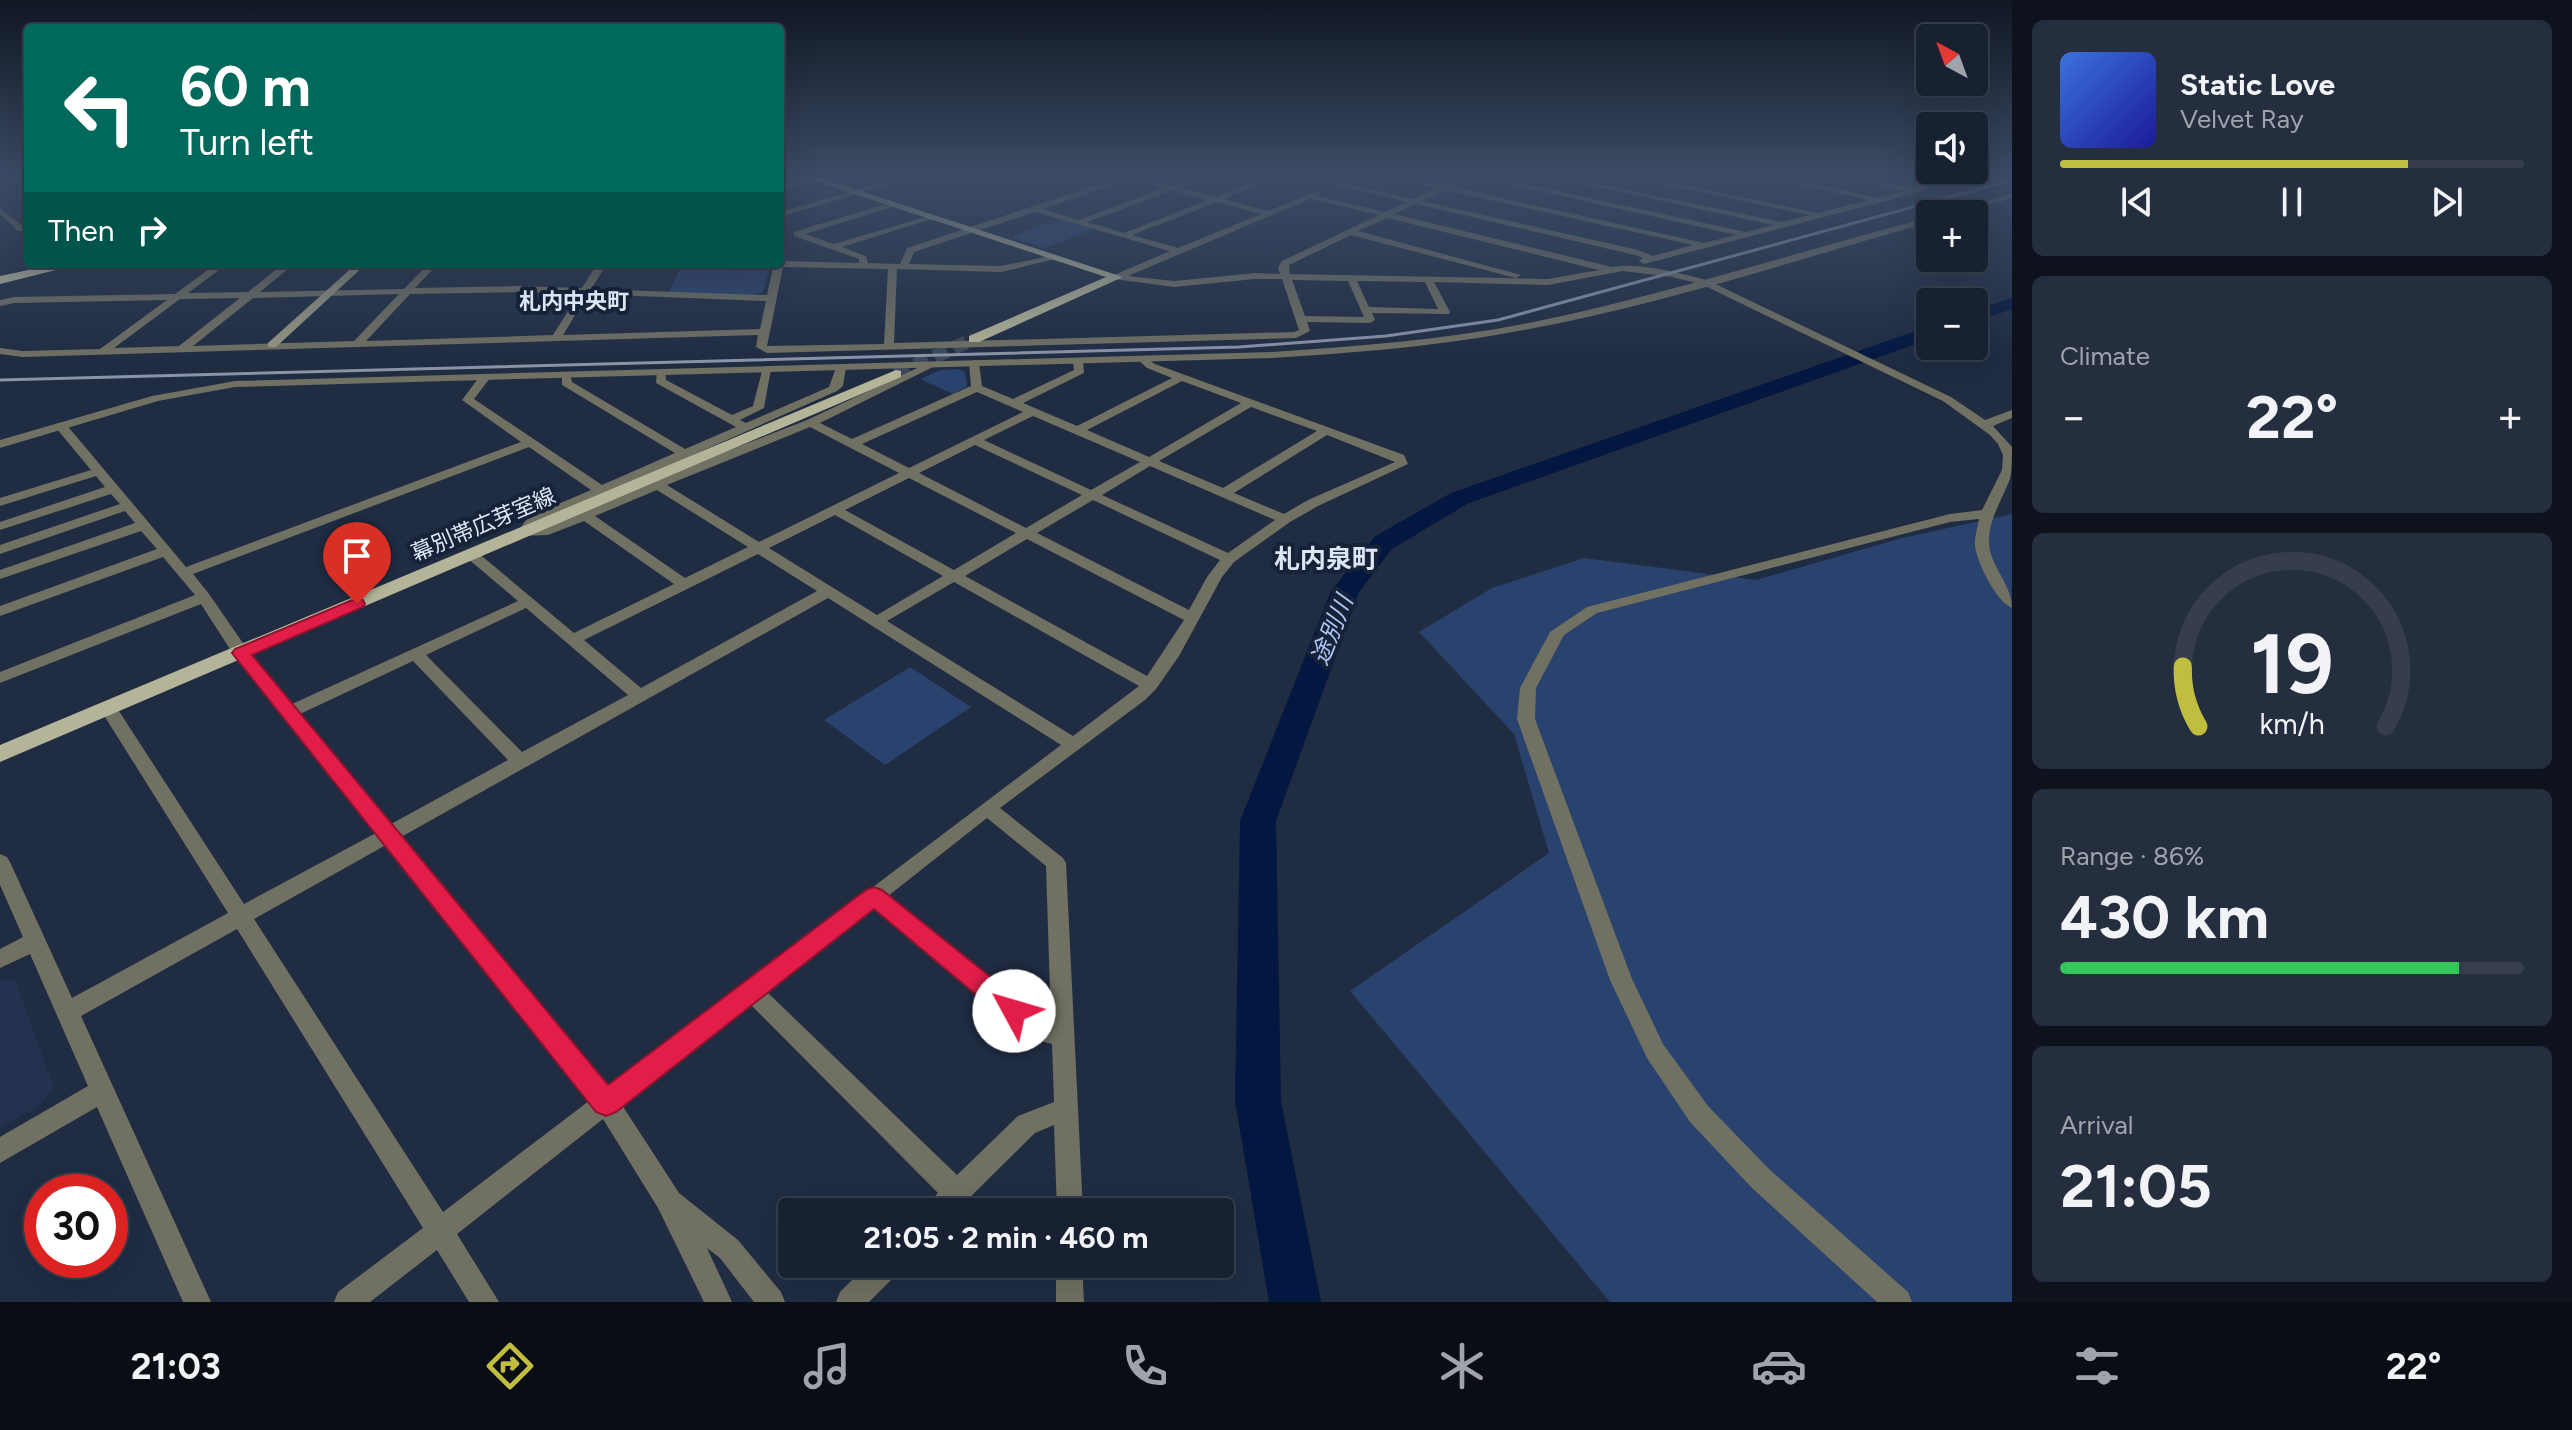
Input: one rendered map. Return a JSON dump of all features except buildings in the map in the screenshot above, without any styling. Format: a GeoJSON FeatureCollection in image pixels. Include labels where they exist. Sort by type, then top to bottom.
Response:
{"type":"FeatureCollection","features":[{"type":"Feature","properties":{"kind":"highway"},"geometry":{"type":"LineString","coordinates":[[0,278],[39,268]]}},
{"type":"Feature","properties":{"kind":"highway"},"geometry":{"type":"LineString","coordinates":[[0,278],[53,268]]}},
{"type":"Feature","properties":{"kind":"main road"},"geometry":{"type":"LineString","coordinates":[[997,239],[1117,277]]}},
{"type":"Feature","properties":{"kind":"main road"},"geometry":{"type":"LineString","coordinates":[[272,345],[356,268]]}},
{"type":"Feature","properties":{"kind":"main road"},"geometry":{"type":"LineString","coordinates":[[974,339],[1117,277]]}},
{"type":"Feature","properties":{"kind":"main road","name":"幕別帯広芽室線"},"geometry":{"type":"LineString","coordinates":[[0,754],[896,374]]}},
{"type":"Feature","properties":{"kind":"street"},"geometry":{"type":"LineString","coordinates":[[811,239],[863,258],[864,266]]}},
{"type":"Feature","properties":{"kind":"street"},"geometry":{"type":"LineString","coordinates":[[834,247],[860,239]]}},
{"type":"Feature","properties":{"kind":"street"},"geometry":{"type":"LineString","coordinates":[[889,347],[898,267],[910,250],[944,239]]}},
{"type":"Feature","properties":{"kind":"street"},"geometry":{"type":"LineString","coordinates":[[1137,239],[1178,251]]}},
{"type":"Feature","properties":{"kind":"street"},"geometry":{"type":"LineString","coordinates":[[1117,277],[1207,239]]}},
{"type":"Feature","properties":{"kind":"street"},"geometry":{"type":"LineString","coordinates":[[779,268],[762,332],[761,347],[767,350],[1296,335],[1305,331],[1286,276],[1285,263],[1337,239]]}},
{"type":"Feature","properties":{"kind":"street"},"geometry":{"type":"LineString","coordinates":[[1377,239],[1532,282]]}},
{"type":"Feature","properties":{"kind":"street"},"geometry":{"type":"LineString","coordinates":[[1489,239],[1618,269],[1672,274],[1704,282],[1965,409],[1986,424],[2004,443],[2009,455],[2008,470],[1987,514],[1982,545],[1997,584],[2012,603]]}},
{"type":"Feature","properties":{"kind":"street"},"geometry":{"type":"LineString","coordinates":[[1577,239],[1652,259]]}},
{"type":"Feature","properties":{"kind":"street"},"geometry":{"type":"LineString","coordinates":[[1676,239],[1709,246]]}},
{"type":"Feature","properties":{"kind":"street"},"geometry":{"type":"LineString","coordinates":[[1117,277],[1184,284],[1286,276],[1532,282],[1578,279],[1735,239]]}},
{"type":"Feature","properties":{"kind":"street"},"geometry":{"type":"LineString","coordinates":[[0,444],[156,398],[212,387],[1142,359],[1326,351],[1476,335],[1541,323],[1859,239]]}},
{"type":"Feature","properties":{"kind":"street"},"geometry":{"type":"LineString","coordinates":[[784,264],[1001,269],[1055,258]]}},
{"type":"Feature","properties":{"kind":"street"},"geometry":{"type":"LineString","coordinates":[[102,352],[217,268]]}},
{"type":"Feature","properties":{"kind":"street"},"geometry":{"type":"LineString","coordinates":[[182,349],[284,268]]}},
{"type":"Feature","properties":{"kind":"street"},"geometry":{"type":"LineString","coordinates":[[359,342],[429,268]]}},
{"type":"Feature","properties":{"kind":"street"},"geometry":{"type":"LineString","coordinates":[[556,338],[600,268]]}},
{"type":"Feature","properties":{"kind":"street"},"geometry":{"type":"LineString","coordinates":[[1301,319],[1370,320],[1351,278]]}},
{"type":"Feature","properties":{"kind":"street"},"geometry":{"type":"LineString","coordinates":[[1366,310],[1445,312],[1428,280]]}},
{"type":"Feature","properties":{"kind":"street"},"geometry":{"type":"LineString","coordinates":[[0,303],[14,300],[518,289],[771,298]]}},
{"type":"Feature","properties":{"kind":"street"},"geometry":{"type":"LineString","coordinates":[[0,351],[23,354],[762,332]]}},
{"type":"Feature","properties":{"kind":"street"},"geometry":{"type":"LineString","coordinates":[[0,369],[23,354]]}},
{"type":"Feature","properties":{"kind":"street"},"geometry":{"type":"LineString","coordinates":[[348,1302],[1150,685],[1193,618],[1221,566],[1229,559],[1285,519],[1402,464],[1400,458],[1182,377],[1142,359]]}},
{"type":"Feature","properties":{"kind":"street"},"geometry":{"type":"LineString","coordinates":[[1014,403],[1080,371],[1078,361]]}},
{"type":"Feature","properties":{"kind":"street"},"geometry":{"type":"LineString","coordinates":[[974,363],[977,388]]}},
{"type":"Feature","properties":{"kind":"street"},"geometry":{"type":"LineString","coordinates":[[524,533],[548,531],[586,516],[811,423],[932,365]]}},
{"type":"Feature","properties":{"kind":"street"},"geometry":{"type":"LineString","coordinates":[[524,533],[533,520],[833,389],[837,386],[841,367]]}},
{"type":"Feature","properties":{"kind":"street"},"geometry":{"type":"LineString","coordinates":[[732,419],[758,408],[767,371]]}},
{"type":"Feature","properties":{"kind":"street"},"geometry":{"type":"LineString","coordinates":[[661,373],[660,381],[745,427]]}},
{"type":"Feature","properties":{"kind":"street"},"geometry":{"type":"LineString","coordinates":[[566,376],[566,383],[687,455]]}},
{"type":"Feature","properties":{"kind":"street"},"geometry":{"type":"LineString","coordinates":[[1079,430],[1182,377]]}},
{"type":"Feature","properties":{"kind":"street"},"geometry":{"type":"LineString","coordinates":[[484,378],[468,400],[602,491]]}},
{"type":"Feature","properties":{"kind":"street"},"geometry":{"type":"LineString","coordinates":[[852,444],[977,388],[1285,519]]}},
{"type":"Feature","properties":{"kind":"street"},"geometry":{"type":"LineString","coordinates":[[875,622],[1251,402]]}},
{"type":"Feature","properties":{"kind":"street"},"geometry":{"type":"LineString","coordinates":[[572,640],[1034,411]]}},
{"type":"Feature","properties":{"kind":"street"},"geometry":{"type":"LineString","coordinates":[[1986,424],[2012,414]]}},
{"type":"Feature","properties":{"kind":"street"},"geometry":{"type":"LineString","coordinates":[[811,423],[1193,618]]}},
{"type":"Feature","properties":{"kind":"street"},"geometry":{"type":"LineString","coordinates":[[61,426],[204,597],[241,653],[606,1103],[635,1142],[669,1200],[718,1302]]}},
{"type":"Feature","properties":{"kind":"street"},"geometry":{"type":"LineString","coordinates":[[1224,493],[1326,431]]}},
{"type":"Feature","properties":{"kind":"street"},"geometry":{"type":"LineString","coordinates":[[974,440],[1229,559]]}},
{"type":"Feature","properties":{"kind":"street"},"geometry":{"type":"LineString","coordinates":[[183,573],[531,442]]}},
{"type":"Feature","properties":{"kind":"street"},"geometry":{"type":"LineString","coordinates":[[0,502],[100,471]]}},
{"type":"Feature","properties":{"kind":"street"},"geometry":{"type":"LineString","coordinates":[[658,485],[1074,745]]}},
{"type":"Feature","properties":{"kind":"street"},"geometry":{"type":"LineString","coordinates":[[0,526],[114,489]]}},
{"type":"Feature","properties":{"kind":"street"},"geometry":{"type":"LineString","coordinates":[[0,550],[128,506]]}},
{"type":"Feature","properties":{"kind":"street"},"geometry":{"type":"LineString","coordinates":[[836,510],[1150,685]]}},
{"type":"Feature","properties":{"kind":"street"},"geometry":{"type":"LineString","coordinates":[[1898,1302],[1761,1179],[1699,1114],[1655,1051],[1621,980],[1526,719],[1528,688],[1558,632],[1592,610],[1950,518],[1987,514]]}},
{"type":"Feature","properties":{"kind":"street"},"geometry":{"type":"LineString","coordinates":[[586,516],[685,585]]}},
{"type":"Feature","properties":{"kind":"street"},"geometry":{"type":"LineString","coordinates":[[0,575],[144,525]]}},
{"type":"Feature","properties":{"kind":"street"},"geometry":{"type":"LineString","coordinates":[[0,611],[165,551]]}},
{"type":"Feature","properties":{"kind":"street"},"geometry":{"type":"LineString","coordinates":[[472,555],[640,696]]}},
{"type":"Feature","properties":{"kind":"street"},"geometry":{"type":"LineString","coordinates":[[68,1012],[827,592]]}},
{"type":"Feature","properties":{"kind":"street"},"geometry":{"type":"LineString","coordinates":[[0,678],[204,597]]}},
{"type":"Feature","properties":{"kind":"street"},"geometry":{"type":"LineString","coordinates":[[289,712],[528,602]]}},
{"type":"Feature","properties":{"kind":"street"},"geometry":{"type":"LineString","coordinates":[[415,654],[522,763]]}},
{"type":"Feature","properties":{"kind":"street"},"geometry":{"type":"LineString","coordinates":[[109,709],[485,1302]]}},
{"type":"Feature","properties":{"kind":"street"},"geometry":{"type":"LineString","coordinates":[[987,808],[1056,863],[1070,1198]]}},
{"type":"Feature","properties":{"kind":"street"},"geometry":{"type":"LineString","coordinates":[[0,862],[197,1302]]}},
{"type":"Feature","properties":{"kind":"street"},"geometry":{"type":"LineString","coordinates":[[874,896],[1037,1031],[1064,1036]]}},
{"type":"Feature","properties":{"kind":"street"},"geometry":{"type":"LineString","coordinates":[[0,959],[36,941]]}},
{"type":"Feature","properties":{"kind":"street"},"geometry":{"type":"LineString","coordinates":[[751,991],[956,1192]]}},
{"type":"Feature","properties":{"kind":"street"},"geometry":{"type":"LineString","coordinates":[[0,1151],[104,1090]]}},
{"type":"Feature","properties":{"kind":"street"},"geometry":{"type":"LineString","coordinates":[[950,1198],[1027,1124],[1067,1109]]}},
{"type":"Feature","properties":{"kind":"street"},"geometry":{"type":"LineString","coordinates":[[669,1200],[729,1249],[771,1302]]}},
{"type":"Feature","properties":{"kind":"street"},"geometry":{"type":"LineString","coordinates":[[850,1302],[873,1278]]}},
{"type":"Feature","properties":{"kind":"street"},"geometry":{"type":"LineString","coordinates":[[1069,1278],[1070,1302]]}},
{"type":"Feature","properties":{"kind":"shaded area"},"geometry":{"type":"Polygon","coordinates":[[[1015,239],[1069,239],[1045,248],[1015,239]]]}},
{"type":"Feature","properties":{"kind":"shaded area"},"geometry":{"type":"Polygon","coordinates":[[[680,269],[769,271],[763,292],[754,295],[669,292],[680,269]]]}},
{"type":"Feature","properties":{"kind":"shaded area"},"geometry":{"type":"Polygon","coordinates":[[[958,369],[965,372],[967,386],[953,394],[920,379],[940,370],[958,369]]]}},
{"type":"Feature","properties":{"kind":"shaded area"},"geometry":{"type":"Polygon","coordinates":[[[2012,514],[2012,1302],[1610,1302],[1350,991],[1549,853],[1514,734],[1419,632],[1492,588],[1584,558],[1756,580],[1902,538],[2012,514]]]}},
{"type":"Feature","properties":{"kind":"shaded area"},"geometry":{"type":"Polygon","coordinates":[[[910,667],[971,707],[885,765],[824,720],[910,667]]]}},
{"type":"Feature","properties":{"kind":"shaded area"},"geometry":{"type":"Polygon","coordinates":[[[15,980],[54,1088],[40,1105],[0,1128],[0,981],[15,980]]]}},
{"type":"Feature","properties":{"kind":"waterway","name":"途別川"},"geometry":{"type":"LineString","coordinates":[[1988,311],[2012,303]]}},
{"type":"Feature","properties":{"kind":"waterway","name":"途別川"},"geometry":{"type":"LineString","coordinates":[[1295,1302],[1258,1101],[1258,821],[1345,591],[1383,543],[1460,498],[1916,337]]}},
{"type":"Feature","properties":{"kind":"tunnel"},"geometry":{"type":"LineString","coordinates":[[896,374],[974,339]]}},
{"type":"Feature","properties":{"kind":"railway"},"geometry":{"type":"LineString","coordinates":[[0,380],[1239,347],[1386,336],[1498,320],[1796,239]]}},
{"type":"Feature","properties":{"kind":"district","name":"札内中央町"},"geometry":{"type":"Point","coordinates":[574,301]}},
{"type":"Feature","properties":{"kind":"district","name":"札内泉町"},"geometry":{"type":"Point","coordinates":[1326,559]}},
{"type":"Feature","properties":{"kind":"route"},"geometry":{"type":"LineString","coordinates":[[357,604],[241,653],[606,1103],[874,896],[1014,1011]]}}]}
